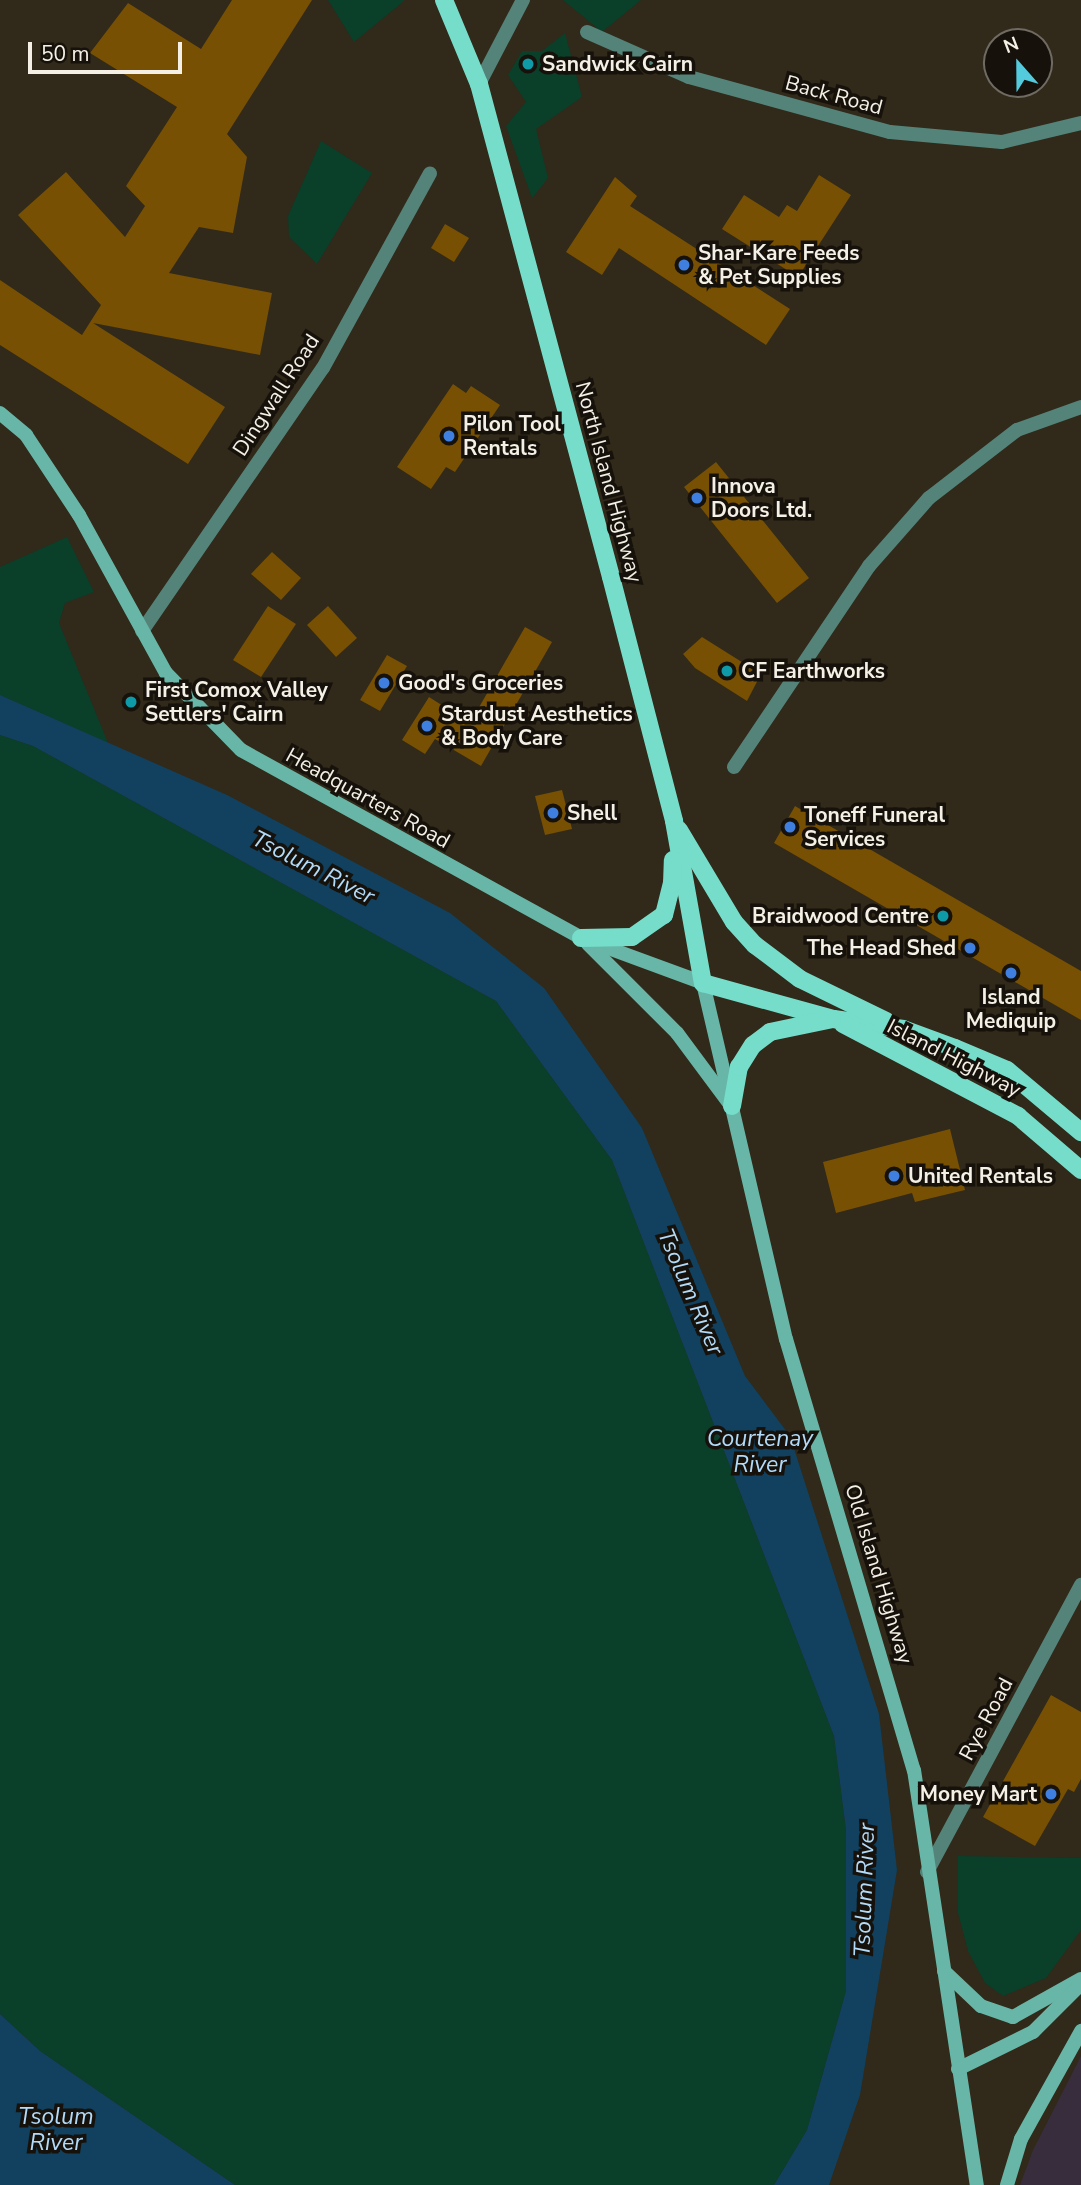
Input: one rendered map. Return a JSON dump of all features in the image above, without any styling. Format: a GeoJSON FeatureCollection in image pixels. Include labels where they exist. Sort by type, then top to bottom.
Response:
{"type":"FeatureCollection","features":[{"type":"Feature","properties":{"kind":"main road","name":"North Island Highway"},"geometry":{"type":"LineString","coordinates":[[444,0],[479,84],[674,821],[703,983]]}},
{"type":"Feature","properties":{"kind":"main road","name":"Headquarters Road"},"geometry":{"type":"LineString","coordinates":[[0,413],[26,435],[79,515],[142,631],[193,705],[241,750],[581,938],[703,983]]}},
{"type":"Feature","properties":{"kind":"main road"},"geometry":{"type":"LineString","coordinates":[[581,938],[632,937],[664,915],[672,884],[674,821]]}},
{"type":"Feature","properties":{"kind":"main road"},"geometry":{"type":"LineString","coordinates":[[674,821],[729,913],[755,945],[800,979],[903,1029]]}},
{"type":"Feature","properties":{"kind":"main road"},"geometry":{"type":"LineString","coordinates":[[581,938],[666,1020],[732,1106]]}},
{"type":"Feature","properties":{"kind":"main road","name":"Island Highway"},"geometry":{"type":"LineString","coordinates":[[703,983],[834,1019],[903,1029],[1007,1070],[1081,1132]]}},
{"type":"Feature","properties":{"kind":"main road","name":"Old Island Highway"},"geometry":{"type":"LineString","coordinates":[[703,983],[786,1339],[914,1770],[927,1872],[977,2185]]}},
{"type":"Feature","properties":{"kind":"main road"},"geometry":{"type":"LineString","coordinates":[[732,1106],[738,1067],[753,1045],[770,1032],[834,1019]]}},
{"type":"Feature","properties":{"kind":"main road","name":"Island Highway"},"geometry":{"type":"LineString","coordinates":[[834,1019],[893,1055],[942,1073],[1018,1116],[1081,1170]]}},
{"type":"Feature","properties":{"kind":"main road"},"geometry":{"type":"LineString","coordinates":[[943,1970],[964,1994],[989,2011],[1013,2017],[1081,1982]]}},
{"type":"Feature","properties":{"kind":"main road"},"geometry":{"type":"LineString","coordinates":[[958,2069],[1033,2032],[1081,1982]]}},
{"type":"Feature","properties":{"kind":"main road"},"geometry":{"type":"LineString","coordinates":[[1007,2185],[1021,2139],[1081,2031]]}},
{"type":"Feature","properties":{"kind":"street"},"geometry":{"type":"LineString","coordinates":[[479,84],[523,0]]}},
{"type":"Feature","properties":{"kind":"street","name":"Back Road"},"geometry":{"type":"LineString","coordinates":[[587,32],[689,77],[890,132],[1002,142],[1081,122]]}},
{"type":"Feature","properties":{"kind":"street","name":"Dingwall Road"},"geometry":{"type":"LineString","coordinates":[[142,631],[323,368],[430,173]]}},
{"type":"Feature","properties":{"kind":"street"},"geometry":{"type":"LineString","coordinates":[[734,768],[869,566],[929,498],[1017,430],[1081,407]]}},
{"type":"Feature","properties":{"kind":"street","name":"Rye Road"},"geometry":{"type":"LineString","coordinates":[[927,1872],[1081,1585]]}},
{"type":"Feature","properties":{"kind":"shaded area"},"geometry":{"type":"Polygon","coordinates":[[[1081,2056],[1081,2185],[1020,2185],[1033,2150],[1081,2056]]]}},
{"type":"Feature","properties":{"kind":"green space"},"geometry":{"type":"Polygon","coordinates":[[[328,0],[404,0],[404,1],[354,42],[328,0]]]}},
{"type":"Feature","properties":{"kind":"green space"},"geometry":{"type":"Polygon","coordinates":[[[563,0],[641,0],[602,32],[563,0]]]}},
{"type":"Feature","properties":{"kind":"green space"},"geometry":{"type":"Polygon","coordinates":[[[565,33],[582,97],[536,129],[548,178],[532,198],[506,126],[526,102],[508,75],[522,51],[542,51],[565,33]]]}},
{"type":"Feature","properties":{"kind":"green space"},"geometry":{"type":"Polygon","coordinates":[[[321,141],[372,173],[317,264],[289,237],[288,216],[321,141]]]}},
{"type":"Feature","properties":{"kind":"green space"},"geometry":{"type":"Polygon","coordinates":[[[67,537],[94,592],[65,603],[59,623],[108,743],[0,695],[0,567],[67,537]]]}},
{"type":"Feature","properties":{"kind":"green space"},"geometry":{"type":"Polygon","coordinates":[[[0,735],[33,746],[496,1001],[612,1160],[834,1736],[846,1830],[846,1991],[807,2130],[774,2185],[235,2185],[40,2051],[0,2014],[0,735]]]}},
{"type":"Feature","properties":{"kind":"green space"},"geometry":{"type":"Polygon","coordinates":[[[958,1856],[1081,1858],[1081,1930],[1046,1978],[1003,1996],[985,1983],[968,1951],[958,1913],[958,1856]]]}},
{"type":"Feature","properties":{"kind":"water","name":"Courtenay River"},"geometry":{"type":"Polygon","coordinates":[[[0,695],[227,795],[450,913],[544,988],[642,1128],[745,1376],[790,1436],[879,1714],[897,1870],[860,2095],[829,2185],[774,2185],[807,2130],[846,1991],[846,1830],[834,1736],[612,1160],[496,1001],[33,746],[0,735],[0,695]]]}},
{"type":"Feature","properties":{"kind":"water","name":"Tsolum River"},"geometry":{"type":"Polygon","coordinates":[[[0,2014],[40,2051],[235,2185],[0,2185],[0,2014]]]}},
{"type":"Feature","properties":{"kind":"building"},"geometry":{"type":"Polygon","coordinates":[[[232,0],[312,0],[227,134],[247,157],[233,233],[199,227],[169,273],[272,293],[260,355],[93,323],[225,407],[188,464],[0,345],[0,280],[82,335],[101,305],[18,215],[66,172],[125,237],[145,206],[126,186],[177,107],[90,53],[128,3],[201,49],[232,0]]]}},
{"type":"Feature","properties":{"kind":"building"},"geometry":{"type":"Polygon","coordinates":[[[819,175],[851,195],[798,277],[722,229],[744,195],[779,217],[787,205],[797,211],[819,175]]]}},
{"type":"Feature","properties":{"kind":"building","name":"Shar-Kare Feeds & Pet Supplies"},"geometry":{"type":"Polygon","coordinates":[[[615,177],[637,196],[630,206],[790,309],[766,345],[619,248],[602,275],[566,252],[615,177]]]}},
{"type":"Feature","properties":{"kind":"building"},"geometry":{"type":"Polygon","coordinates":[[[445,224],[469,238],[454,262],[431,248],[445,224]]]}},
{"type":"Feature","properties":{"kind":"building","name":"Pilon Tool Rentals"},"geometry":{"type":"Polygon","coordinates":[[[453,384],[466,393],[471,386],[500,405],[455,472],[446,467],[431,489],[397,467],[453,384]]]}},
{"type":"Feature","properties":{"kind":"building"},"geometry":{"type":"Polygon","coordinates":[[[716,462],[809,578],[777,603],[684,487],[716,462]]]}},
{"type":"Feature","properties":{"kind":"building"},"geometry":{"type":"Polygon","coordinates":[[[272,552],[301,578],[281,600],[251,574],[272,552]]]}},
{"type":"Feature","properties":{"kind":"building"},"geometry":{"type":"Polygon","coordinates":[[[268,606],[296,624],[261,677],[233,660],[268,606]]]}},
{"type":"Feature","properties":{"kind":"building"},"geometry":{"type":"Polygon","coordinates":[[[328,606],[357,638],[336,657],[307,625],[328,606]]]}},
{"type":"Feature","properties":{"kind":"building"},"geometry":{"type":"Polygon","coordinates":[[[525,627],[552,642],[481,766],[435,739],[425,754],[402,740],[429,697],[470,723],[525,627]]]}},
{"type":"Feature","properties":{"kind":"building","name":"CF Earthworks"},"geometry":{"type":"Polygon","coordinates":[[[702,637],[761,674],[747,701],[695,668],[683,654],[702,637]]]}},
{"type":"Feature","properties":{"kind":"building","name":"Good's Groceries"},"geometry":{"type":"Polygon","coordinates":[[[387,655],[407,666],[380,711],[360,700],[387,655]]]}},
{"type":"Feature","properties":{"kind":"building","name":"Shell"},"geometry":{"type":"Polygon","coordinates":[[[562,790],[572,829],[545,835],[535,796],[562,790]]]}},
{"type":"Feature","properties":{"kind":"building","name":"Braidwood Centre"},"geometry":{"type":"Polygon","coordinates":[[[795,806],[1081,971],[1081,1020],[774,843],[795,806]]]}},
{"type":"Feature","properties":{"kind":"building","name":"United Rentals"},"geometry":{"type":"Polygon","coordinates":[[[950,1129],[965,1190],[915,1202],[912,1193],[836,1213],[823,1162],[950,1129]]]}},
{"type":"Feature","properties":{"kind":"building"},"geometry":{"type":"Polygon","coordinates":[[[1051,1695],[1081,1712],[1081,1779],[1074,1792],[1068,1789],[1035,1846],[983,1817],[1051,1695]]]}},
{"type":"Feature","properties":{"kind":"place","name":"Sandwick Cairn"},"geometry":{"type":"Point","coordinates":[528,64]}},
{"type":"Feature","properties":{"kind":"place","name":"Shar-Kare Feeds & Pet Supplies"},"geometry":{"type":"Point","coordinates":[684,265]}},
{"type":"Feature","properties":{"kind":"place","name":"Pilon Tool Rentals"},"geometry":{"type":"Point","coordinates":[449,436]}},
{"type":"Feature","properties":{"kind":"place","name":"Innova Doors Ltd."},"geometry":{"type":"Point","coordinates":[697,498]}},
{"type":"Feature","properties":{"kind":"place","name":"CF Earthworks"},"geometry":{"type":"Point","coordinates":[727,671]}},
{"type":"Feature","properties":{"kind":"place","name":"Good's Groceries"},"geometry":{"type":"Point","coordinates":[384,683]}},
{"type":"Feature","properties":{"kind":"place","name":"First Comox Valley Settlers' Cairn"},"geometry":{"type":"Point","coordinates":[131,702]}},
{"type":"Feature","properties":{"kind":"place","name":"Stardust Aesthetics & Body Care"},"geometry":{"type":"Point","coordinates":[427,726]}},
{"type":"Feature","properties":{"kind":"place","name":"Shell"},"geometry":{"type":"Point","coordinates":[553,813]}},
{"type":"Feature","properties":{"kind":"place","name":"Toneff Funeral Services"},"geometry":{"type":"Point","coordinates":[790,827]}},
{"type":"Feature","properties":{"kind":"place","name":"Braidwood Centre"},"geometry":{"type":"Point","coordinates":[943,916]}},
{"type":"Feature","properties":{"kind":"place","name":"The Head Shed"},"geometry":{"type":"Point","coordinates":[970,948]}},
{"type":"Feature","properties":{"kind":"place","name":"Island Mediquip"},"geometry":{"type":"Point","coordinates":[1011,973]}},
{"type":"Feature","properties":{"kind":"place","name":"United Rentals"},"geometry":{"type":"Point","coordinates":[894,1176]}},
{"type":"Feature","properties":{"kind":"place","name":"Money Mart"},"geometry":{"type":"Point","coordinates":[1051,1794]}}]}
